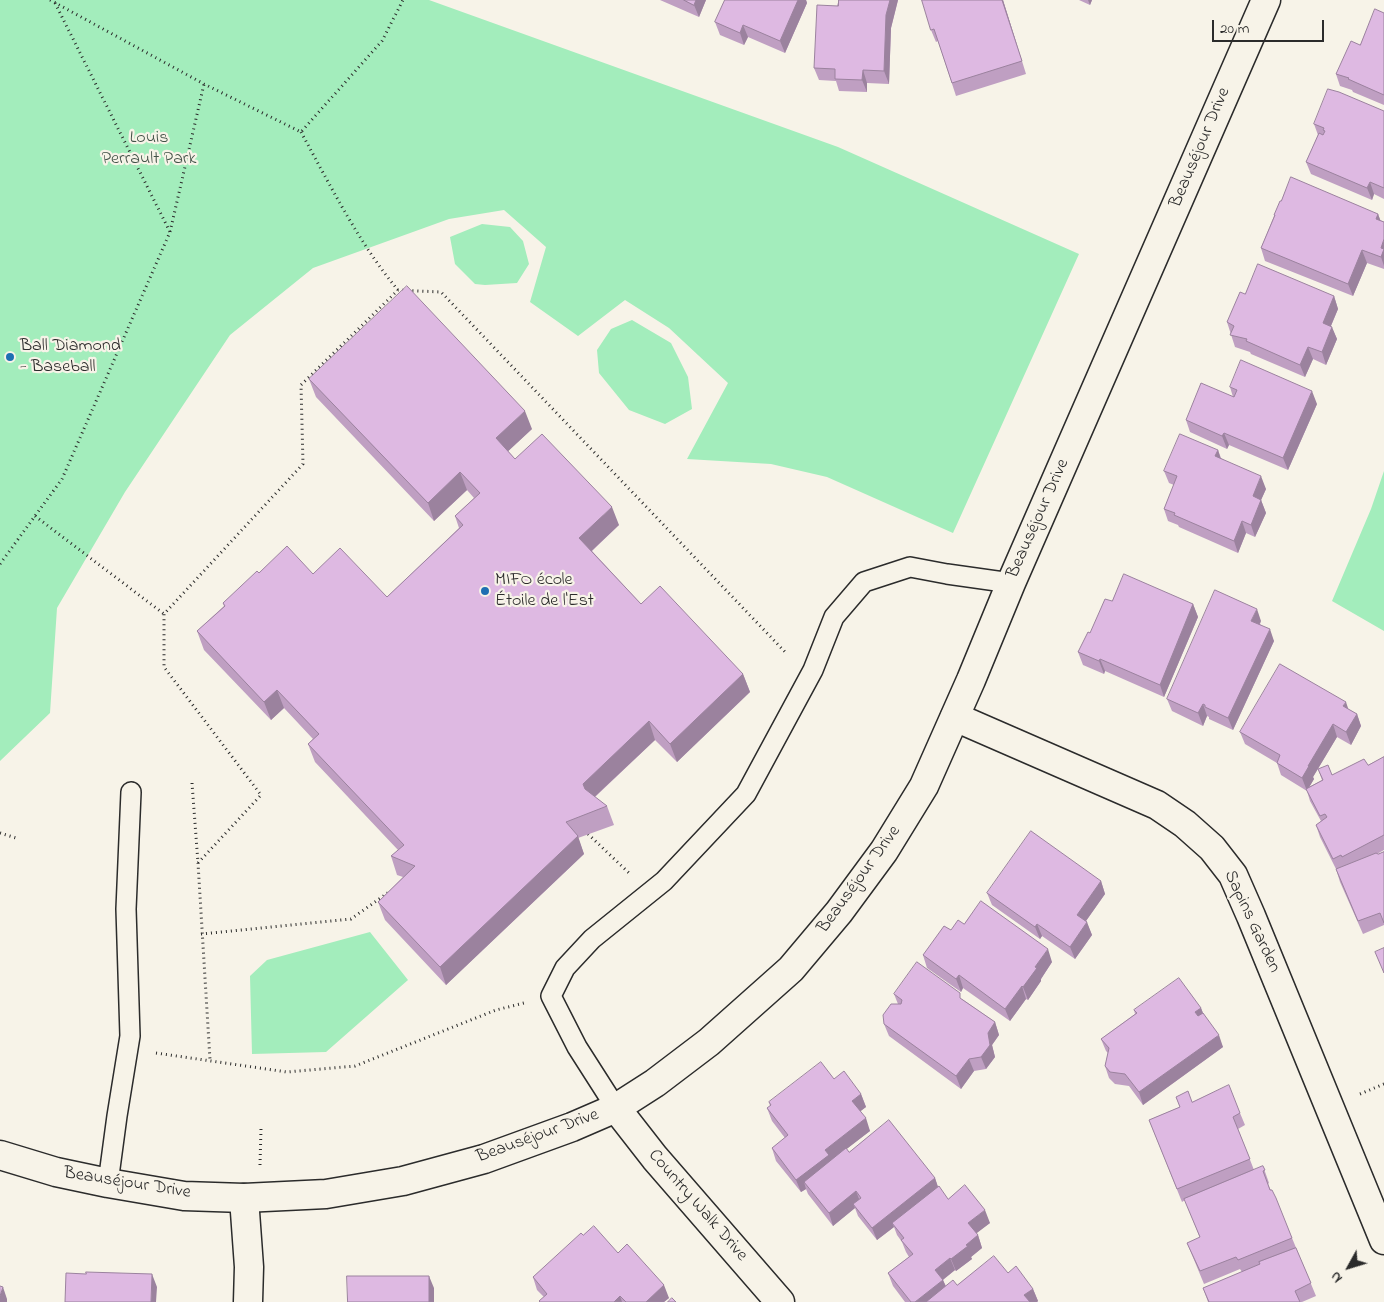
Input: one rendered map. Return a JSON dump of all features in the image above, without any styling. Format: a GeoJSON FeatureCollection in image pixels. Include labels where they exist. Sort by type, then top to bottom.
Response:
{"type":"FeatureCollection","features":[{"type":"Feature","properties":{"kind":"street","name":"Beauséjour Drive"},"geometry":{"type":"LineString","coordinates":[[0,1155],[56,1172],[184,1196],[244,1198],[326,1194],[404,1181],[484,1159],[572,1127],[616,1108],[655,1083],[710,1042],[791,969],[840,912],[884,851],[924,786],[1266,0]]}},
{"type":"Feature","properties":{"kind":"street","name":"Sapins Garden"},"geometry":{"type":"LineString","coordinates":[[955,717],[1157,804],[1185,824],[1212,848],[1233,875],[1384,1240]]}},
{"type":"Feature","properties":{"kind":"street","name":"Country Walk Drive"},"geometry":{"type":"LineString","coordinates":[[616,1108],[655,1158],[780,1302]]}},
{"type":"Feature","properties":{"kind":"street"},"geometry":{"type":"LineString","coordinates":[[244,1198],[249,1266],[248,1302]]}},
{"type":"Feature","properties":{"kind":"lane"},"geometry":{"type":"LineString","coordinates":[[616,1108],[577,1048],[551,996],[565,968],[592,939],[664,881],[746,794],[813,670],[834,617],[864,582],[910,567],[1011,583]]}},
{"type":"Feature","properties":{"kind":"lane"},"geometry":{"type":"LineString","coordinates":[[108,1183],[130,1036],[126,909],[132,792]]}},
{"type":"Feature","properties":{"kind":"path"},"geometry":{"type":"LineString","coordinates":[[50,0],[204,84],[301,132],[342,206],[384,273],[398,290]]}},
{"type":"Feature","properties":{"kind":"path"},"geometry":{"type":"LineString","coordinates":[[301,132],[382,41],[404,0]]}},
{"type":"Feature","properties":{"kind":"path"},"geometry":{"type":"LineString","coordinates":[[55,3],[170,232]]}},
{"type":"Feature","properties":{"kind":"path"},"geometry":{"type":"LineString","coordinates":[[0,564],[62,479],[170,232],[204,84]]}},
{"type":"Feature","properties":{"kind":"path"},"geometry":{"type":"LineString","coordinates":[[198,864],[261,795],[164,667],[164,614],[303,464],[301,385],[398,290],[441,292],[762,628]]}},
{"type":"Feature","properties":{"kind":"path"},"geometry":{"type":"LineString","coordinates":[[35,516],[164,614]]}},
{"type":"Feature","properties":{"kind":"path"},"geometry":{"type":"LineString","coordinates":[[192,784],[210,1060]]}},
{"type":"Feature","properties":{"kind":"path"},"geometry":{"type":"LineString","coordinates":[[0,833],[16,838]]}},
{"type":"Feature","properties":{"kind":"path"},"geometry":{"type":"LineString","coordinates":[[588,834],[649,893]]}},
{"type":"Feature","properties":{"kind":"path"},"geometry":{"type":"LineString","coordinates":[[202,934],[351,919],[395,888]]}},
{"type":"Feature","properties":{"kind":"path"},"geometry":{"type":"LineString","coordinates":[[128,1050],[287,1072],[355,1066],[496,1010],[551,996]]}},
{"type":"Feature","properties":{"kind":"green space","name":"Louis Perrault Park"},"geometry":{"type":"Polygon","coordinates":[[[0,0],[429,0],[838,147],[1079,254],[953,533],[827,477],[771,464],[687,459],[728,383],[669,328],[625,300],[578,336],[530,302],[546,247],[504,210],[449,219],[313,268],[230,335],[125,492],[57,608],[50,713],[0,761],[0,0]]]}},
{"type":"Feature","properties":{"kind":"green space"},"geometry":{"type":"Polygon","coordinates":[[[482,224],[510,227],[523,241],[529,264],[517,283],[475,284],[455,264],[450,237],[482,224]]]}},
{"type":"Feature","properties":{"kind":"green space"},"geometry":{"type":"Polygon","coordinates":[[[632,320],[671,343],[688,377],[692,409],[665,424],[629,410],[599,373],[597,350],[611,329],[632,320]]]}},
{"type":"Feature","properties":{"kind":"green space"},"geometry":{"type":"Polygon","coordinates":[[[1384,471],[1384,631],[1332,601],[1371,509],[1384,471]]]}},
{"type":"Feature","properties":{"kind":"green space"},"geometry":{"type":"Polygon","coordinates":[[[370,932],[408,980],[326,1052],[252,1054],[250,976],[267,960],[370,932]]]}},
{"type":"Feature","properties":{"kind":"building"},"geometry":{"type":"Polygon","coordinates":[[[684,0],[696,0],[694,5],[684,0]]]}},
{"type":"Feature","properties":{"kind":"building"},"geometry":{"type":"Polygon","coordinates":[[[725,0],[798,0],[780,41],[743,25],[740,33],[715,22],[725,0]]]}},
{"type":"Feature","properties":{"kind":"building"},"geometry":{"type":"Polygon","coordinates":[[[839,0],[890,0],[886,15],[884,71],[863,70],[862,80],[835,79],[835,69],[814,68],[817,5],[838,6],[839,0]]]}},
{"type":"Feature","properties":{"kind":"building"},"geometry":{"type":"Polygon","coordinates":[[[922,0],[1002,0],[1022,61],[952,83],[934,29],[931,30],[922,0]]]}},
{"type":"Feature","properties":{"kind":"building"},"geometry":{"type":"Polygon","coordinates":[[[1375,9],[1384,13],[1384,95],[1349,78],[1336,74],[1351,41],[1360,45],[1375,9]]]}},
{"type":"Feature","properties":{"kind":"building"},"geometry":{"type":"Polygon","coordinates":[[[1328,89],[1384,111],[1384,188],[1370,182],[1367,188],[1306,162],[1319,133],[1323,135],[1325,131],[1323,130],[1324,128],[1314,124],[1328,89]]]}},
{"type":"Feature","properties":{"kind":"building"},"geometry":{"type":"Polygon","coordinates":[[[1291,177],[1378,214],[1376,219],[1384,222],[1384,239],[1381,248],[1384,249],[1381,257],[1362,250],[1348,284],[1261,248],[1291,177]]]}},
{"type":"Feature","properties":{"kind":"building"},"geometry":{"type":"Polygon","coordinates":[[[1258,264],[1334,296],[1323,323],[1332,327],[1322,352],[1308,347],[1300,365],[1246,341],[1247,339],[1230,335],[1234,326],[1227,322],[1240,292],[1245,294],[1258,264]]]}},
{"type":"Feature","properties":{"kind":"building"},"geometry":{"type":"Polygon","coordinates":[[[407,286],[525,411],[496,438],[515,459],[542,434],[612,507],[579,538],[641,604],[660,586],[743,674],[670,744],[649,721],[583,784],[585,789],[607,806],[566,822],[578,836],[440,967],[378,902],[415,866],[391,856],[404,845],[308,744],[319,734],[277,690],[264,702],[197,631],[225,606],[223,603],[257,571],[259,573],[287,546],[313,574],[340,548],[387,597],[463,525],[455,516],[480,493],[460,472],[428,503],[309,379],[407,286]]]}},
{"type":"Feature","properties":{"kind":"building"},"geometry":{"type":"Polygon","coordinates":[[[1241,360],[1312,391],[1283,458],[1224,433],[1222,436],[1186,420],[1201,383],[1234,397],[1237,390],[1230,387],[1241,360]]]}},
{"type":"Feature","properties":{"kind":"building"},"geometry":{"type":"Polygon","coordinates":[[[1180,434],[1218,450],[1215,456],[1261,476],[1253,496],[1261,500],[1251,525],[1242,521],[1234,541],[1164,509],[1177,476],[1164,471],[1180,434]]]}},
{"type":"Feature","properties":{"kind":"building"},"geometry":{"type":"Polygon","coordinates":[[[1124,574],[1193,604],[1160,685],[1100,659],[1099,661],[1078,652],[1088,632],[1090,633],[1105,599],[1112,601],[1124,574]]]}},
{"type":"Feature","properties":{"kind":"building"},"geometry":{"type":"Polygon","coordinates":[[[1215,590],[1257,609],[1251,621],[1270,629],[1228,718],[1205,707],[1203,704],[1198,713],[1167,699],[1215,590]]]}},
{"type":"Feature","properties":{"kind":"building"},"geometry":{"type":"Polygon","coordinates":[[[1280,664],[1346,702],[1343,706],[1357,714],[1346,732],[1333,724],[1302,778],[1277,763],[1280,755],[1240,732],[1280,664]]]}},
{"type":"Feature","properties":{"kind":"building"},"geometry":{"type":"Polygon","coordinates":[[[1384,757],[1384,835],[1342,857],[1341,855],[1333,859],[1316,825],[1327,817],[1325,814],[1320,816],[1306,789],[1323,780],[1318,769],[1328,765],[1332,775],[1364,759],[1368,765],[1384,757]]]}},
{"type":"Feature","properties":{"kind":"building"},"geometry":{"type":"Polygon","coordinates":[[[1031,831],[1101,881],[1077,915],[1087,922],[1070,947],[1037,924],[1035,927],[987,893],[1031,831]]]}},
{"type":"Feature","properties":{"kind":"building"},"geometry":{"type":"Polygon","coordinates":[[[1384,852],[1384,923],[1380,913],[1358,921],[1336,869],[1376,853],[1384,852]]]}},
{"type":"Feature","properties":{"kind":"building"},"geometry":{"type":"Polygon","coordinates":[[[981,901],[1048,949],[1035,967],[1037,968],[1005,1009],[959,975],[956,979],[923,955],[944,926],[951,930],[958,920],[964,924],[981,901]]]}},
{"type":"Feature","properties":{"kind":"building"},"geometry":{"type":"Polygon","coordinates":[[[1384,948],[1384,973],[1375,952],[1384,948]]]}},
{"type":"Feature","properties":{"kind":"building"},"geometry":{"type":"Polygon","coordinates":[[[917,962],[960,993],[960,998],[995,1022],[988,1033],[990,1045],[981,1057],[969,1059],[956,1076],[884,1024],[883,1015],[891,1004],[901,1004],[902,1000],[894,994],[917,962]]]}},
{"type":"Feature","properties":{"kind":"building"},"geometry":{"type":"Polygon","coordinates":[[[1179,978],[1201,1008],[1195,1012],[1198,1016],[1203,1013],[1219,1035],[1139,1092],[1125,1074],[1110,1072],[1105,1066],[1109,1048],[1101,1039],[1137,1013],[1134,1010],[1179,978]]]}},
{"type":"Feature","properties":{"kind":"building"},"geometry":{"type":"Polygon","coordinates":[[[821,1062],[834,1079],[844,1071],[861,1094],[852,1101],[866,1118],[825,1150],[829,1155],[796,1180],[772,1148],[788,1135],[767,1108],[771,1105],[769,1102],[821,1062]]]}},
{"type":"Feature","properties":{"kind":"building"},"geometry":{"type":"Polygon","coordinates":[[[1229,1085],[1240,1113],[1233,1117],[1250,1159],[1177,1189],[1149,1120],[1180,1107],[1176,1097],[1188,1091],[1192,1102],[1229,1085]]]}},
{"type":"Feature","properties":{"kind":"building"},"geometry":{"type":"Polygon","coordinates":[[[889,1120],[935,1178],[872,1228],[853,1204],[861,1198],[856,1191],[829,1213],[804,1182],[846,1148],[849,1152],[889,1120]]]}},
{"type":"Feature","properties":{"kind":"building"},"geometry":{"type":"Polygon","coordinates":[[[1263,1166],[1270,1190],[1272,1190],[1276,1198],[1292,1238],[1238,1260],[1236,1257],[1200,1271],[1187,1243],[1200,1237],[1184,1199],[1263,1166]]]}},
{"type":"Feature","properties":{"kind":"building"},"geometry":{"type":"Polygon","coordinates":[[[965,1185],[985,1210],[968,1223],[978,1235],[966,1245],[968,1246],[935,1270],[943,1280],[915,1302],[911,1302],[888,1273],[913,1254],[901,1240],[904,1238],[892,1223],[939,1186],[948,1199],[965,1185]]]}},
{"type":"Feature","properties":{"kind":"building"},"geometry":{"type":"Polygon","coordinates":[[[594,1226],[618,1253],[627,1244],[664,1285],[646,1302],[626,1302],[620,1296],[614,1302],[540,1302],[547,1294],[533,1277],[581,1233],[583,1235],[594,1226]]]}},
{"type":"Feature","properties":{"kind":"building"},"geometry":{"type":"Polygon","coordinates":[[[1296,1248],[1311,1283],[1295,1291],[1300,1302],[1209,1302],[1203,1288],[1260,1264],[1259,1262],[1296,1248]]]}},
{"type":"Feature","properties":{"kind":"building"},"geometry":{"type":"Polygon","coordinates":[[[994,1256],[1008,1273],[1016,1266],[1033,1289],[1024,1295],[1030,1302],[926,1302],[953,1280],[957,1285],[994,1256]]]}},
{"type":"Feature","properties":{"kind":"building"},"geometry":{"type":"Polygon","coordinates":[[[86,1272],[152,1274],[151,1302],[65,1302],[66,1273],[86,1274],[86,1272]]]}},
{"type":"Feature","properties":{"kind":"building"},"geometry":{"type":"Polygon","coordinates":[[[347,1276],[429,1276],[429,1302],[348,1302],[347,1276]]]}},
{"type":"Feature","properties":{"kind":"building"},"geometry":{"type":"Polygon","coordinates":[[[672,1298],[676,1302],[668,1302],[672,1298]]]}},
{"type":"Feature","properties":{"kind":"place","name":"Ball Diamond - Baseball"},"geometry":{"type":"Point","coordinates":[10,357]}},
{"type":"Feature","properties":{"kind":"place","name":"MIFO école Étoile de l'Est"},"geometry":{"type":"Point","coordinates":[485,591]}}]}
